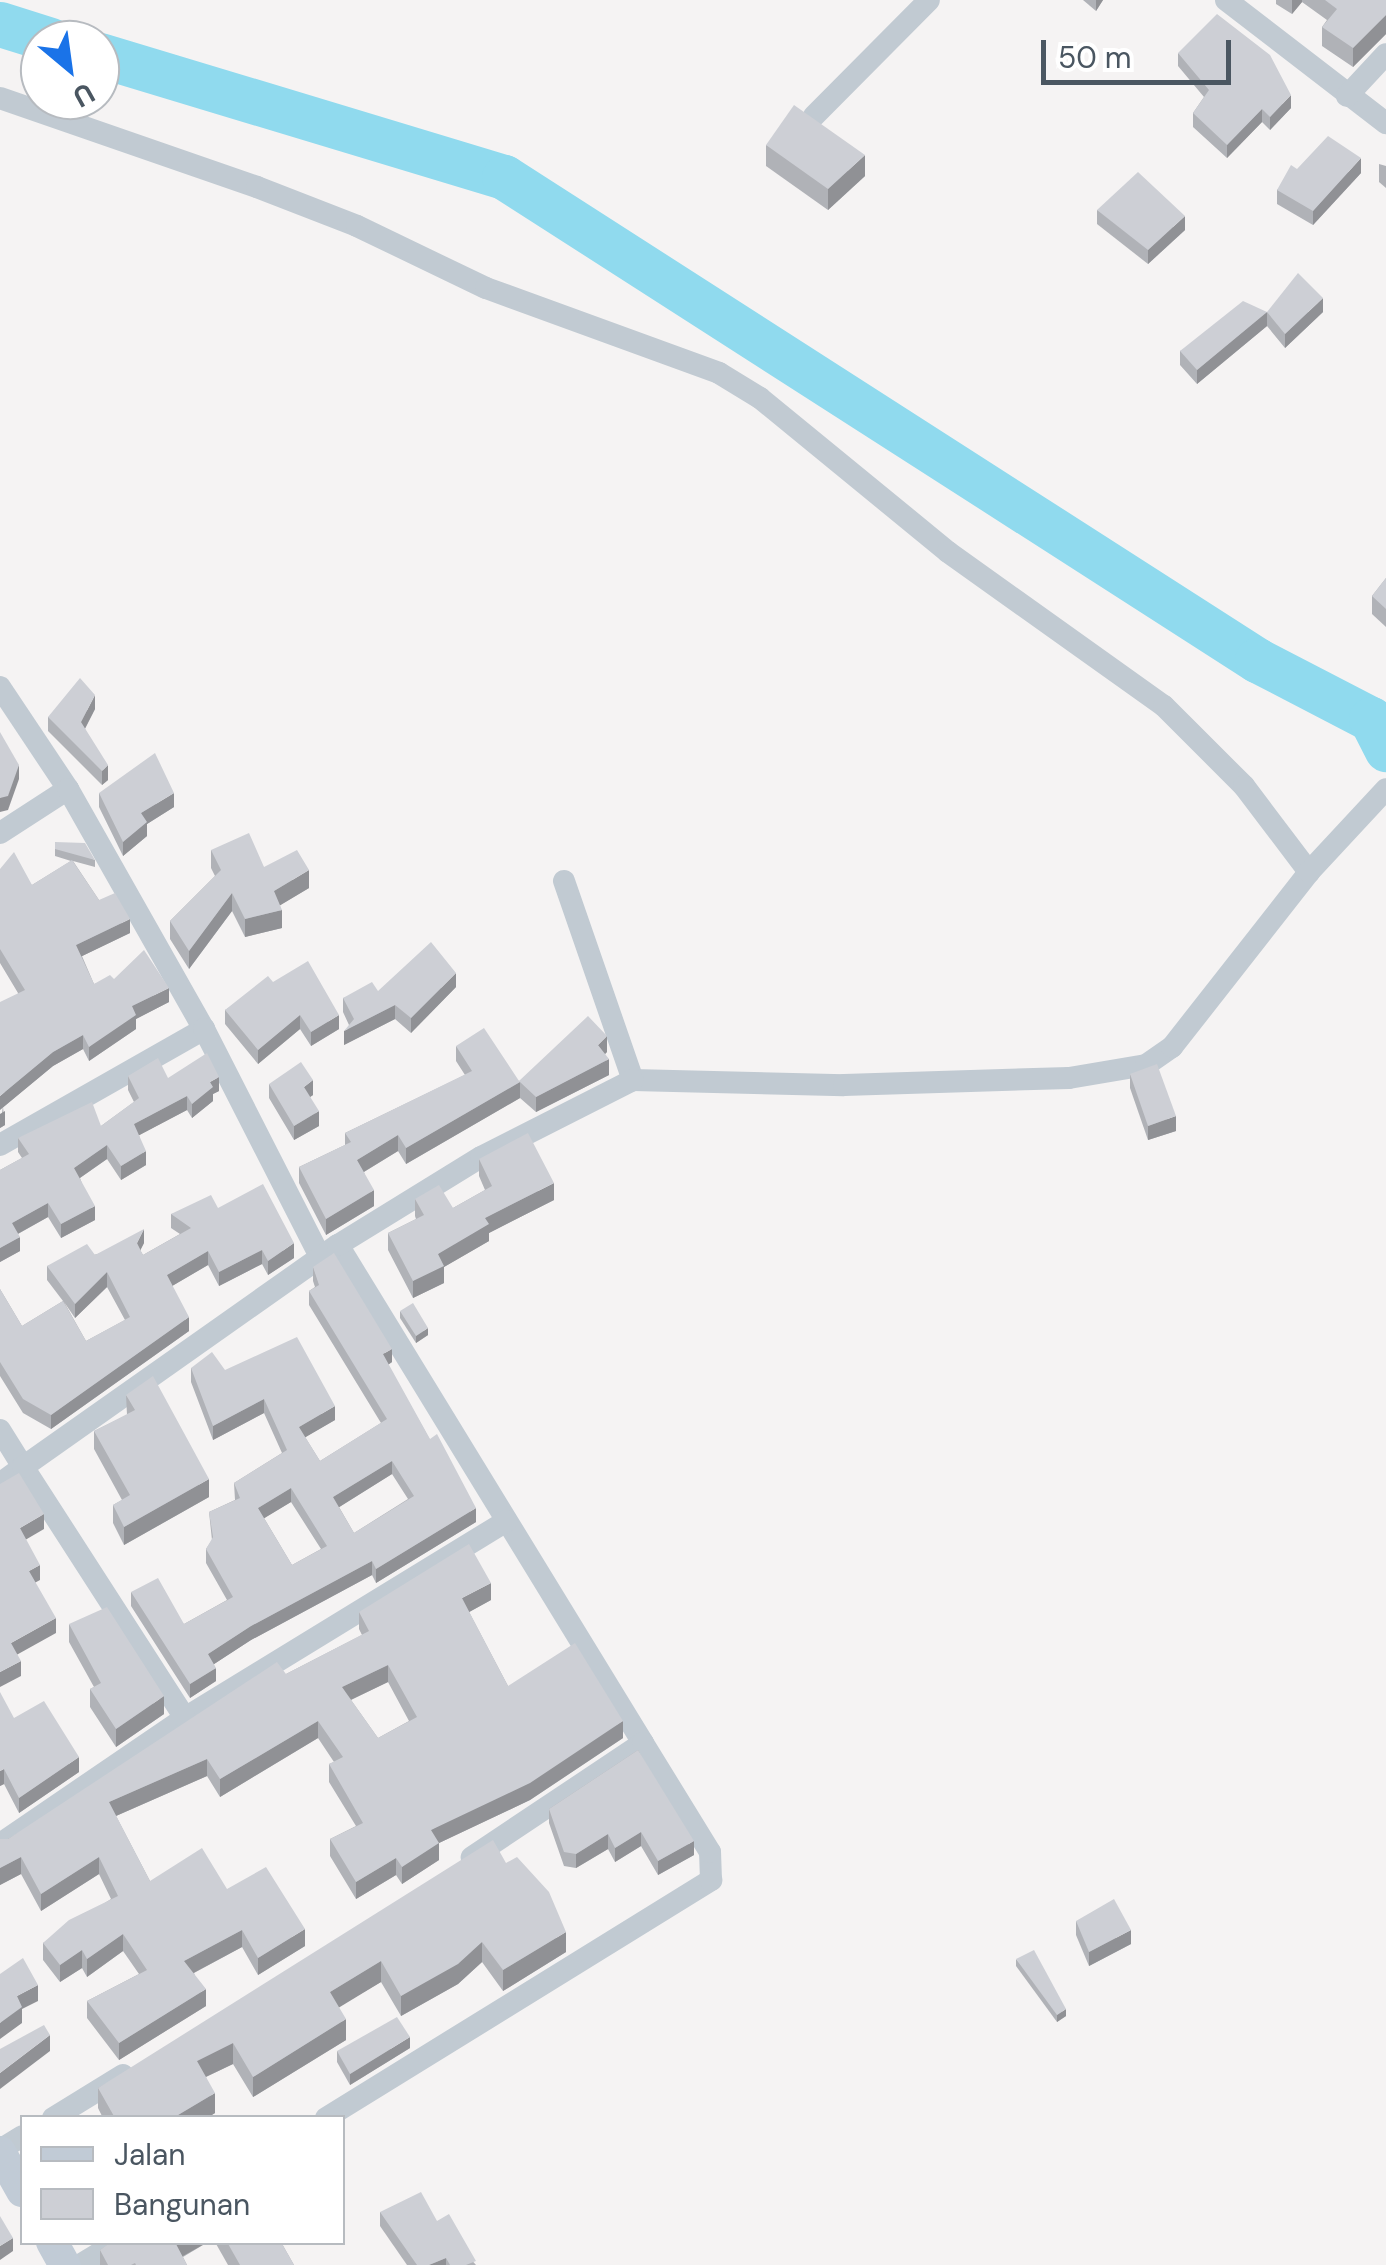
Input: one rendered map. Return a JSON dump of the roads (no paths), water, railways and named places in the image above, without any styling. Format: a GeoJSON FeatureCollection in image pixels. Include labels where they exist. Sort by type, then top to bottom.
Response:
{"type":"FeatureCollection","features":[{"type":"Feature","properties":{"kind":"main road"},"geometry":{"type":"LineString","coordinates":[[0,2151],[20,2187]]}},
{"type":"Feature","properties":{"kind":"street"},"geometry":{"type":"LineString","coordinates":[[814,116],[928,0]]}},
{"type":"Feature","properties":{"kind":"street"},"geometry":{"type":"LineString","coordinates":[[1226,0],[1386,123]]}},
{"type":"Feature","properties":{"kind":"street"},"geometry":{"type":"LineString","coordinates":[[1347,96],[1386,54]]}},
{"type":"Feature","properties":{"kind":"street"},"geometry":{"type":"LineString","coordinates":[[0,98],[357,226],[486,288],[719,373],[760,398],[948,552],[1164,706],[1244,786],[1308,872]]}},
{"type":"Feature","properties":{"kind":"street"},"geometry":{"type":"LineString","coordinates":[[0,687],[68,789],[329,1251],[506,1521],[710,1852],[712,1880],[331,2115]]}},
{"type":"Feature","properties":{"kind":"street"},"geometry":{"type":"LineString","coordinates":[[0,834],[68,789]]}},
{"type":"Feature","properties":{"kind":"street"},"geometry":{"type":"LineString","coordinates":[[0,1484],[329,1251],[481,1157],[634,1080],[844,1085],[1069,1078],[1146,1065],[1172,1047],[1308,872],[1384,791]]}},
{"type":"Feature","properties":{"kind":"street"},"geometry":{"type":"LineString","coordinates":[[564,881],[634,1080]]}},
{"type":"Feature","properties":{"kind":"street"},"geometry":{"type":"LineString","coordinates":[[0,1145],[204,1029]]}},
{"type":"Feature","properties":{"kind":"street"},"geometry":{"type":"LineString","coordinates":[[0,1430],[185,1718]]}},
{"type":"Feature","properties":{"kind":"street"},"geometry":{"type":"LineString","coordinates":[[0,1844],[185,1718],[506,1521]]}},
{"type":"Feature","properties":{"kind":"street"},"geometry":{"type":"LineString","coordinates":[[449,1872],[643,1743]]}},
{"type":"Feature","properties":{"kind":"street"},"geometry":{"type":"LineString","coordinates":[[58,2115],[153,2057]]}},
{"type":"Feature","properties":{"kind":"street"},"geometry":{"type":"LineString","coordinates":[[80,2265],[113,2245]]}},
{"type":"Feature","properties":{"kind":"waterway"},"geometry":{"type":"LineString","coordinates":[[0,24],[20,30]]}},
{"type":"Feature","properties":{"kind":"waterway"},"geometry":{"type":"LineString","coordinates":[[120,61],[504,177],[1257,660],[1371,719],[1386,749]]}}]}
